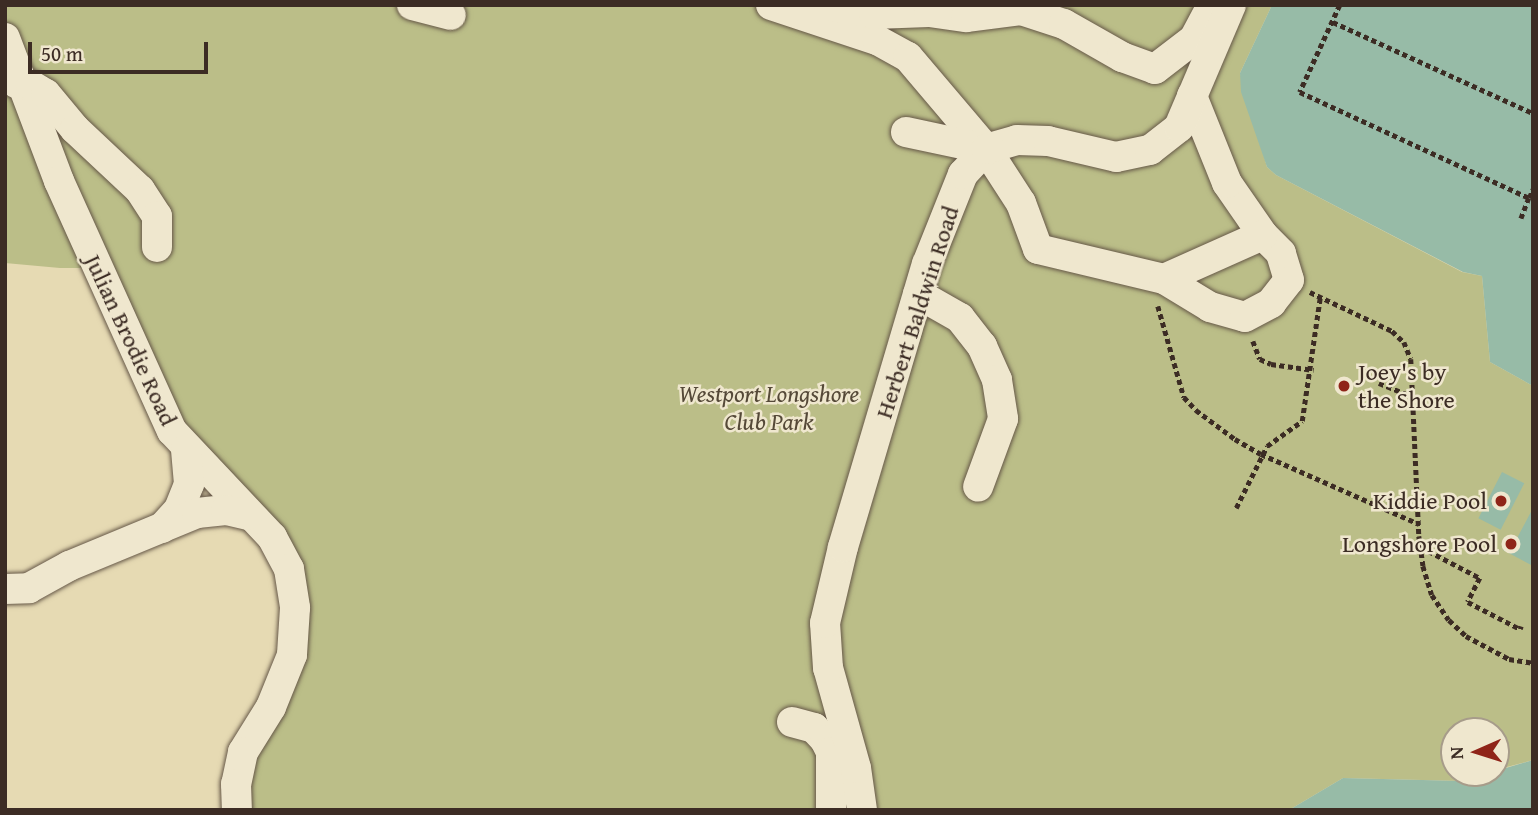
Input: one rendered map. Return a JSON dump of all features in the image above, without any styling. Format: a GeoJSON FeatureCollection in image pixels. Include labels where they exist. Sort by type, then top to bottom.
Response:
{"type":"FeatureCollection","features":[{"type":"Feature","properties":{"kind":"street"},"geometry":{"type":"LineString","coordinates":[[412,5],[451,15]]}},
{"type":"Feature","properties":{"kind":"street"},"geometry":{"type":"LineString","coordinates":[[771,5],[877,40],[908,57],[986,149],[1021,203],[1038,249],[1245,317],[1271,303],[1289,279],[1281,253],[1263,235],[1227,183],[1192,96]]}},
{"type":"Feature","properties":{"kind":"street"},"geometry":{"type":"LineString","coordinates":[[829,5],[874,14],[929,12],[966,17],[1021,10],[1065,24],[1122,57],[1155,69],[1194,38],[1212,5]]}},
{"type":"Feature","properties":{"kind":"street"},"geometry":{"type":"LineString","coordinates":[[906,132],[986,149],[1017,140],[1048,141],[1116,157],[1150,150],[1179,127],[1231,5]]}},
{"type":"Feature","properties":{"kind":"street","name":"Julian Brodie Road"},"geometry":{"type":"LineString","coordinates":[[5,38],[14,84],[172,431],[247,515],[272,537],[289,569],[295,608],[292,655],[271,707],[243,752],[236,784],[237,810]]}},
{"type":"Feature","properties":{"kind":"street"},"geometry":{"type":"LineString","coordinates":[[14,84],[46,94],[82,136],[140,190],[157,216],[157,247]]}},
{"type":"Feature","properties":{"kind":"street","name":"Herbert Baldwin Road"},"geometry":{"type":"LineString","coordinates":[[862,810],[856,768],[828,668],[825,623],[843,547],[918,294],[963,174],[986,149]]}},
{"type":"Feature","properties":{"kind":"street"},"geometry":{"type":"LineString","coordinates":[[1160,288],[1263,235]]}},
{"type":"Feature","properties":{"kind":"street"},"geometry":{"type":"LineString","coordinates":[[918,294],[960,318],[982,346],[997,380],[1003,419],[978,487]]}},
{"type":"Feature","properties":{"kind":"street"},"geometry":{"type":"LineString","coordinates":[[162,528],[179,509],[189,484],[186,449]]}},
{"type":"Feature","properties":{"kind":"street"},"geometry":{"type":"LineString","coordinates":[[5,589],[29,588],[69,566],[197,513],[226,510],[247,515]]}},
{"type":"Feature","properties":{"kind":"street"},"geometry":{"type":"LineString","coordinates":[[792,722],[814,728],[831,752],[831,810]]}},
{"type":"Feature","properties":{"kind":"path"},"geometry":{"type":"LineString","coordinates":[[1340,5],[1300,92],[1528,198]]}},
{"type":"Feature","properties":{"kind":"path"},"geometry":{"type":"LineString","coordinates":[[1332,22],[1533,113]]}},
{"type":"Feature","properties":{"kind":"path"},"geometry":{"type":"LineString","coordinates":[[1521,219],[1533,189]]}},
{"type":"Feature","properties":{"kind":"path"},"geometry":{"type":"LineString","coordinates":[[1300,287],[1392,331],[1404,342],[1411,359],[1420,546],[1432,595],[1449,620],[1489,650],[1522,663],[1533,663]]}},
{"type":"Feature","properties":{"kind":"path"},"geometry":{"type":"LineString","coordinates":[[1160,288],[1184,397],[1225,432],[1261,454],[1419,524]]}},
{"type":"Feature","properties":{"kind":"path"},"geometry":{"type":"LineString","coordinates":[[1236,508],[1261,454],[1275,438],[1302,421],[1312,370],[1320,297]]}},
{"type":"Feature","properties":{"kind":"path"},"geometry":{"type":"LineString","coordinates":[[1251,330],[1260,359],[1271,364],[1312,370]]}},
{"type":"Feature","properties":{"kind":"path"},"geometry":{"type":"LineString","coordinates":[[1379,383],[1413,397]]}},
{"type":"Feature","properties":{"kind":"path"},"geometry":{"type":"LineString","coordinates":[[1420,546],[1480,578],[1468,601],[1520,629],[1521,626]]}},
{"type":"Feature","properties":{"kind":"green space","name":"Westport Longshore Club Park"},"geometry":{"type":"Polygon","coordinates":[[[5,5],[1272,5],[1240,73],[1267,167],[1276,175],[1462,272],[1482,276],[1490,362],[1533,386],[1533,760],[1510,766],[1510,717],[1440,717],[1440,780],[1343,778],[1289,810],[246,810],[244,792],[309,617],[184,430],[106,268],[60,268],[5,263],[5,5]]]}},
{"type":"Feature","properties":{"kind":"shaded area"},"geometry":{"type":"Polygon","coordinates":[[[1272,5],[1533,5],[1533,386],[1490,362],[1482,276],[1463,272],[1276,175],[1267,167],[1241,92],[1240,73],[1272,5]]]}},
{"type":"Feature","properties":{"kind":"shaded area","name":"Kiddie Pool"},"geometry":{"type":"Polygon","coordinates":[[[1502,472],[1524,483],[1501,530],[1478,518],[1502,472]]]}},
{"type":"Feature","properties":{"kind":"shaded area"},"geometry":{"type":"Polygon","coordinates":[[[1533,508],[1533,566],[1503,550],[1506,544],[1516,540],[1533,508]]]}},
{"type":"Feature","properties":{"kind":"shaded area"},"geometry":{"type":"Polygon","coordinates":[[[1533,760],[1533,810],[1289,810],[1343,778],[1440,780],[1440,787],[1510,787],[1510,767],[1533,760]]]}},
{"type":"Feature","properties":{"kind":"place","name":"Joey's by the Shore"},"geometry":{"type":"Point","coordinates":[1344,386]}},
{"type":"Feature","properties":{"kind":"place","name":"Kiddie Pool"},"geometry":{"type":"Point","coordinates":[1501,501]}},
{"type":"Feature","properties":{"kind":"place","name":"Longshore Pool"},"geometry":{"type":"Point","coordinates":[1511,544]}}]}
